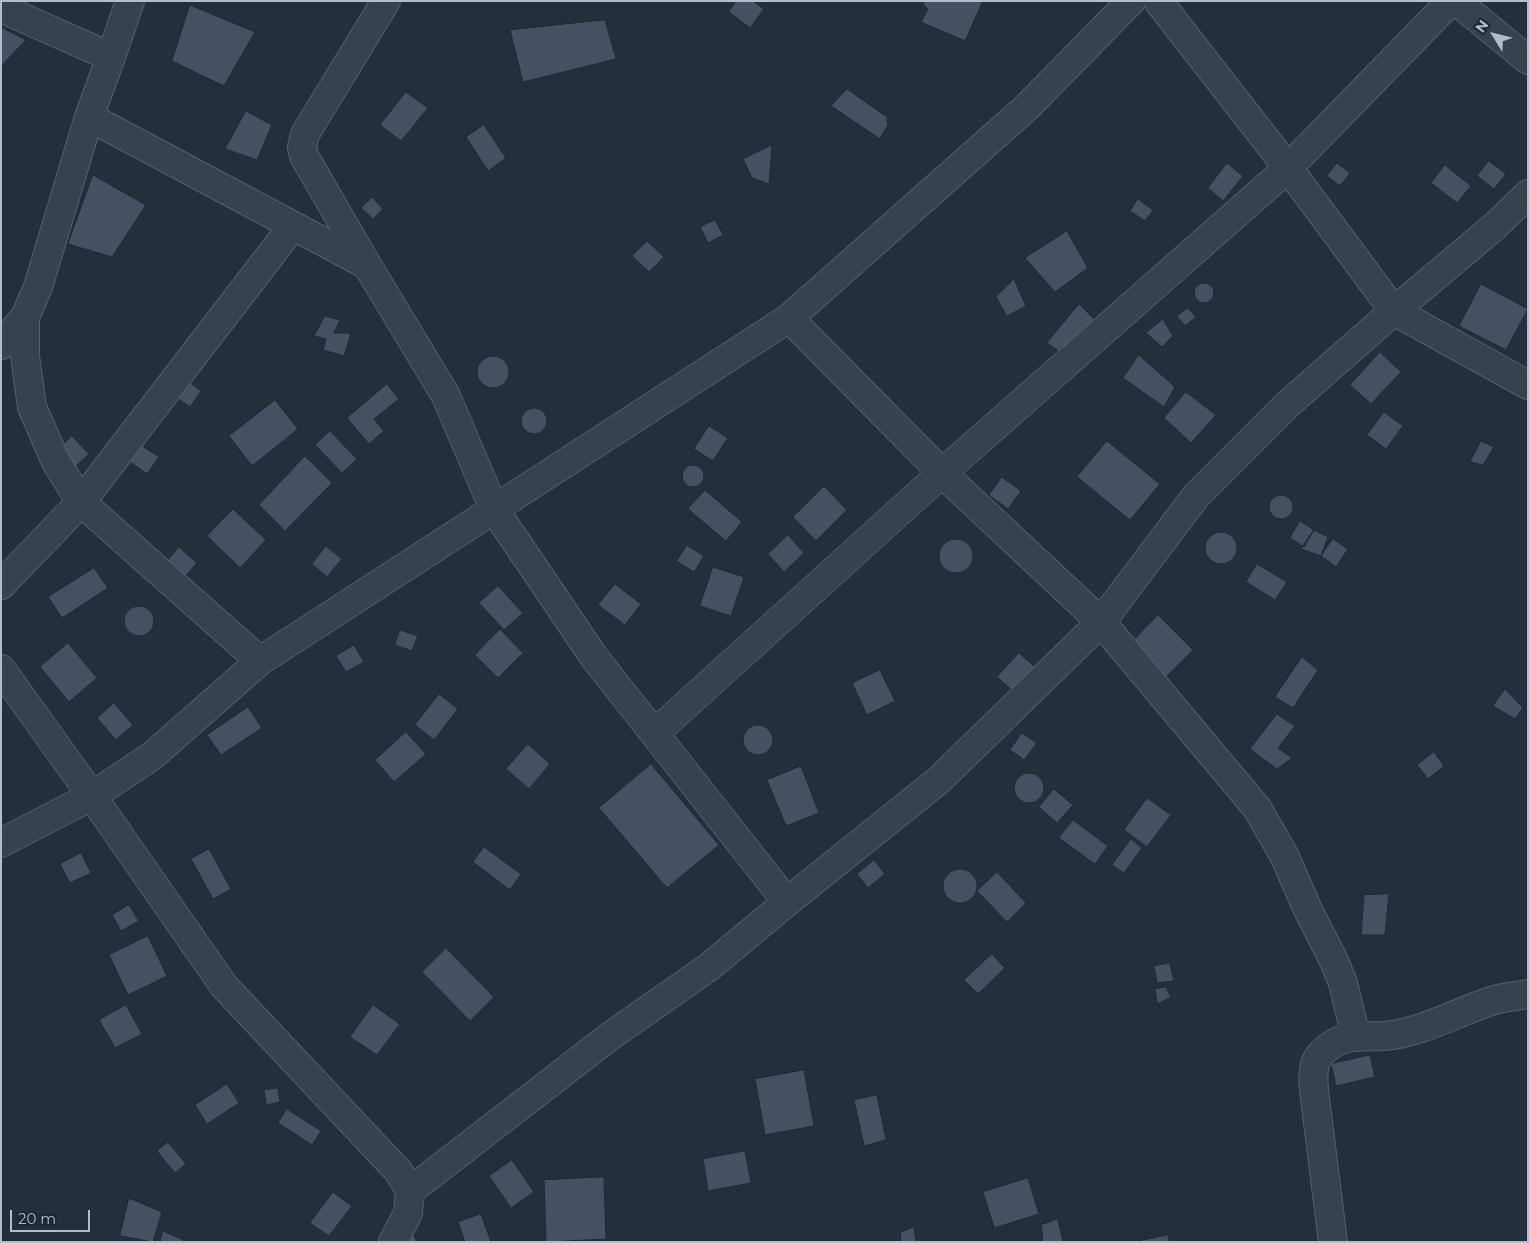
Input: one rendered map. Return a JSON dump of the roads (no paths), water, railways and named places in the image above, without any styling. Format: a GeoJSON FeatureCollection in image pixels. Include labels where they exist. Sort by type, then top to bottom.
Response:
{"type":"FeatureCollection","features":[{"type":"Feature","properties":{"kind":"street"},"geometry":{"type":"LineString","coordinates":[[1,345],[25,317],[38,287],[88,117],[130,1]]}},
{"type":"Feature","properties":{"kind":"street"},"geometry":{"type":"LineString","coordinates":[[386,1],[305,134],[302,147],[304,156],[366,265],[446,396],[494,509],[594,657],[787,902]]}},
{"type":"Feature","properties":{"kind":"street"},"geometry":{"type":"LineString","coordinates":[[1,843],[92,796],[152,756],[260,661],[789,318],[1026,108],[1131,1]]}},
{"type":"Feature","properties":{"kind":"street"},"geometry":{"type":"LineString","coordinates":[[1158,1],[1288,168],[1394,311],[1528,385]]}},
{"type":"Feature","properties":{"kind":"street"},"geometry":{"type":"LineString","coordinates":[[655,733],[942,473],[1288,168],[1451,1]]}},
{"type":"Feature","properties":{"kind":"street"},"geometry":{"type":"LineString","coordinates":[[1456,1],[1528,60]]}},
{"type":"Feature","properties":{"kind":"street"},"geometry":{"type":"LineString","coordinates":[[1,8],[111,57]]}},
{"type":"Feature","properties":{"kind":"street"},"geometry":{"type":"LineString","coordinates":[[88,117],[366,265]]}},
{"type":"Feature","properties":{"kind":"street"},"geometry":{"type":"LineString","coordinates":[[410,1191],[610,1037],[709,968],[787,902],[939,780],[1101,622],[1196,496],[1288,404],[1495,226],[1528,194]]}},
{"type":"Feature","properties":{"kind":"street"},"geometry":{"type":"LineString","coordinates":[[1,585],[81,502],[292,227]]}},
{"type":"Feature","properties":{"kind":"street"},"geometry":{"type":"LineString","coordinates":[[25,317],[25,356],[32,407],[56,462],[81,502],[260,661]]}},
{"type":"Feature","properties":{"kind":"street"},"geometry":{"type":"LineString","coordinates":[[789,318],[942,473],[1101,622],[1258,808],[1285,857],[1307,908],[1334,961],[1343,983],[1354,1029],[1360,1035]]}},
{"type":"Feature","properties":{"kind":"street"},"geometry":{"type":"LineString","coordinates":[[1,669],[224,986],[399,1172],[410,1191],[408,1213],[393,1242]]}},
{"type":"Feature","properties":{"kind":"street"},"geometry":{"type":"LineString","coordinates":[[1333,1242],[1312,1068],[1320,1054],[1334,1043],[1360,1035],[1383,1036],[1424,1028],[1495,1000],[1528,994]]}}]}
